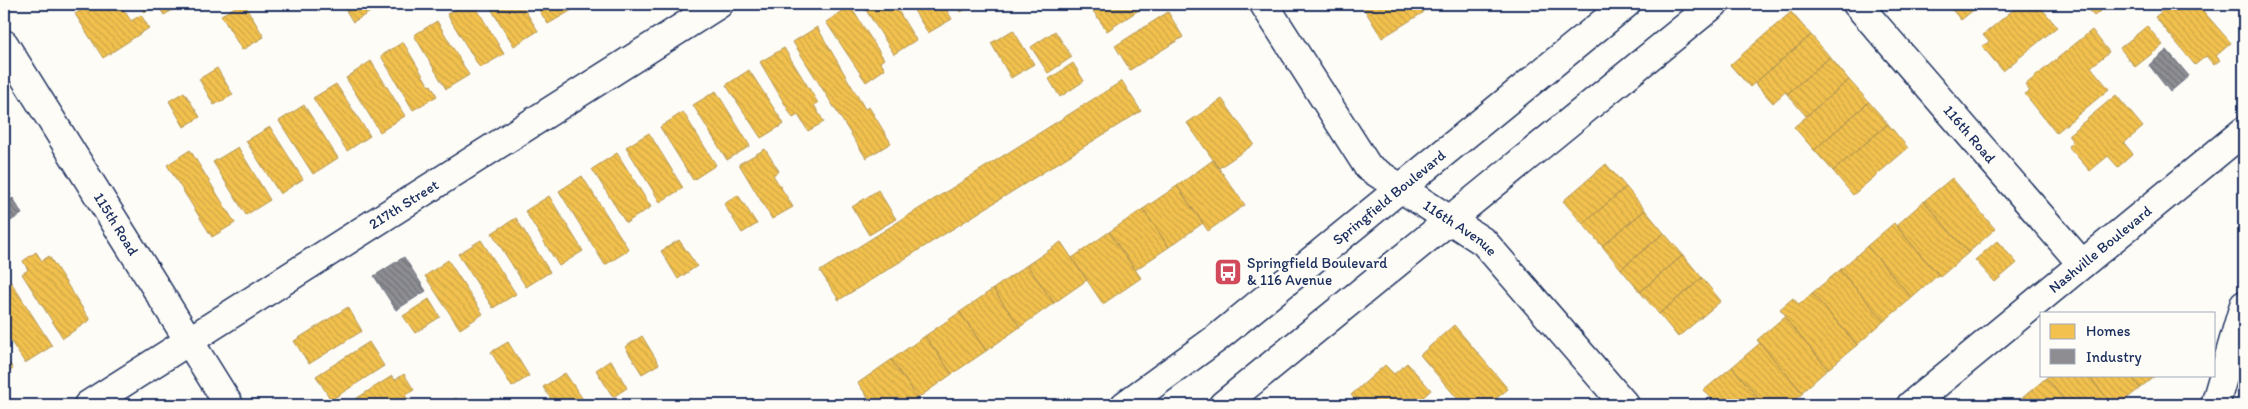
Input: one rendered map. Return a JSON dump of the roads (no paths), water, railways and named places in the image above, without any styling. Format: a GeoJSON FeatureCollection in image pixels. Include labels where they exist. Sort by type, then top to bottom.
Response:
{"type":"FeatureCollection","features":[{"type":"Feature","properties":{"kind":"street","name":"217th Street"},"geometry":{"type":"LineString","coordinates":[[88,405],[720,4]]}},
{"type":"Feature","properties":{"kind":"street","name":"116th Avenue"},"geometry":{"type":"LineString","coordinates":[[1264,4],[1368,167],[1484,242],[1625,405]]}},
{"type":"Feature","properties":{"kind":"street","name":"Springfield Boulevard"},"geometry":{"type":"LineString","coordinates":[[1125,405],[1217,338],[1626,4]]}},
{"type":"Feature","properties":{"kind":"street"},"geometry":{"type":"LineString","coordinates":[[1223,405],[1714,4]]}},
{"type":"Feature","properties":{"kind":"street","name":"116th Road"},"geometry":{"type":"LineString","coordinates":[[1857,4],[2082,264]]}},
{"type":"Feature","properties":{"kind":"street","name":"115th Road"},"geometry":{"type":"LineString","coordinates":[[4,44],[229,405]]}},
{"type":"Feature","properties":{"kind":"street","name":"Nashville Boulevard"},"geometry":{"type":"LineString","coordinates":[[1911,405],[2244,131]]}},
{"type":"Feature","properties":{"kind":"street"},"geometry":{"type":"LineString","coordinates":[[2215,405],[2244,305]]}},
{"type":"Feature","properties":{"kind":"place","name":"Springfield Boulevard & 116 Avenue"},"geometry":{"type":"Point","coordinates":[1228,272]}}]}
